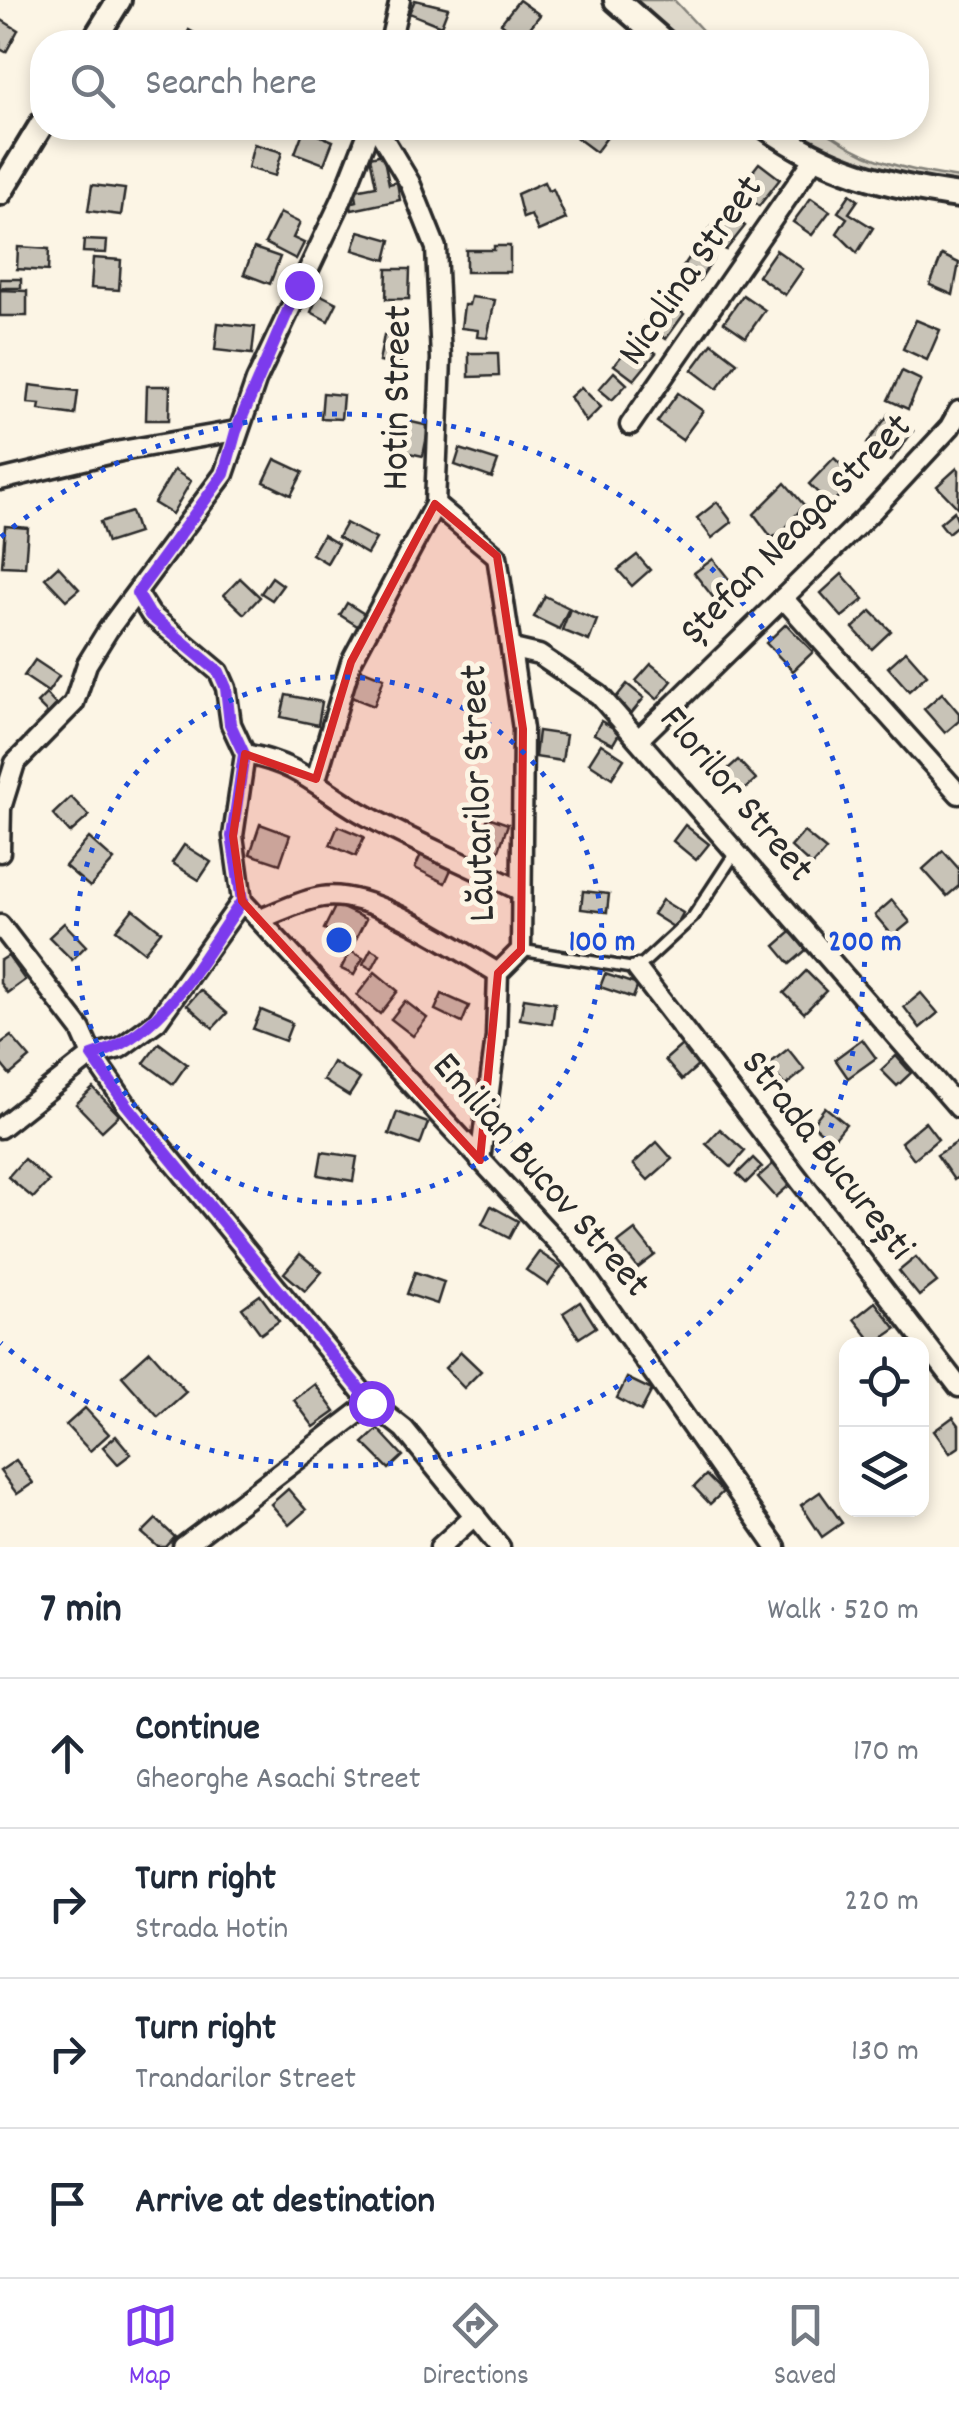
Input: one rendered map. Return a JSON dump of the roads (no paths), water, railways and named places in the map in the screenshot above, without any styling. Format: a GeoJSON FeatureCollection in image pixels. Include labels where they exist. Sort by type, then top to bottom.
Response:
{"type":"FeatureCollection","features":[{"type":"Feature","properties":{"kind":"street"},"geometry":{"type":"LineString","coordinates":[[101,30],[120,0]]}},
{"type":"Feature","properties":{"kind":"street"},"geometry":{"type":"LineString","coordinates":[[393,30],[400,0]]}},
{"type":"Feature","properties":{"kind":"street"},"geometry":{"type":"LineString","coordinates":[[616,0],[650,30]]}},
{"type":"Feature","properties":{"kind":"street"},"geometry":{"type":"LineString","coordinates":[[0,193],[32,140]]}},
{"type":"Feature","properties":{"kind":"street"},"geometry":{"type":"LineString","coordinates":[[0,852],[1,808],[14,763],[74,702],[87,664],[224,474],[236,431],[369,140]]}},
{"type":"Feature","properties":{"kind":"street","name":"Hotin Street"},"geometry":{"type":"LineString","coordinates":[[316,779],[351,662],[436,504],[441,359],[436,248],[410,183],[382,140]]}},
{"type":"Feature","properties":{"kind":"street"},"geometry":{"type":"LineString","coordinates":[[786,140],[814,159],[902,188],[959,196]]}},
{"type":"Feature","properties":{"kind":"street","name":"Nicolina Street"},"geometry":{"type":"LineString","coordinates":[[630,425],[814,159]]}},
{"type":"Feature","properties":{"kind":"street","name":"Ștefan Neaga Street"},"geometry":{"type":"LineString","coordinates":[[640,738],[956,425]]}},
{"type":"Feature","properties":{"kind":"street"},"geometry":{"type":"LineString","coordinates":[[0,480],[121,451],[236,431]]}},
{"type":"Feature","properties":{"kind":"street","name":"Lăutarilor Street"},"geometry":{"type":"LineString","coordinates":[[436,504],[497,556],[522,729],[521,950],[498,973],[496,1037],[480,1160]]}},
{"type":"Feature","properties":{"kind":"street"},"geometry":{"type":"LineString","coordinates":[[0,1128],[92,1056],[120,1048],[156,1021],[242,901],[232,836],[244,754],[230,724],[226,688],[219,672],[150,615],[137,593]]}},
{"type":"Feature","properties":{"kind":"street"},"geometry":{"type":"LineString","coordinates":[[784,598],[959,794]]}},
{"type":"Feature","properties":{"kind":"street","name":"Florilor Street"},"geometry":{"type":"LineString","coordinates":[[513,649],[540,656],[599,694],[959,1108]]}},
{"type":"Feature","properties":{"kind":"street"},"geometry":{"type":"LineString","coordinates":[[244,754],[272,759],[316,779],[358,811],[520,890]]}},
{"type":"Feature","properties":{"kind":"street"},"geometry":{"type":"LineString","coordinates":[[263,918],[323,896],[350,898],[430,933],[498,973]]}},
{"type":"Feature","properties":{"kind":"street","name":"Emilian Bucov Street"},"geometry":{"type":"LineString","coordinates":[[242,901],[263,918],[578,1265],[776,1547]]}},
{"type":"Feature","properties":{"kind":"street"},"geometry":{"type":"LineString","coordinates":[[0,926],[81,1030],[92,1056],[126,1104],[371,1403],[404,1428],[500,1547]]}},
{"type":"Feature","properties":{"kind":"street","name":"Strada București"},"geometry":{"type":"LineString","coordinates":[[637,969],[959,1387]]}},
{"type":"Feature","properties":{"kind":"street"},"geometry":{"type":"LineString","coordinates":[[182,1547],[371,1403]]}},
{"type":"Feature","properties":{"kind":"street"},"geometry":{"type":"LineString","coordinates":[[440,1547],[476,1515]]}},
{"type":"Feature","properties":{"kind":"lane"},"geometry":{"type":"LineString","coordinates":[[521,950],[637,969],[693,917],[735,854]]}}]}
